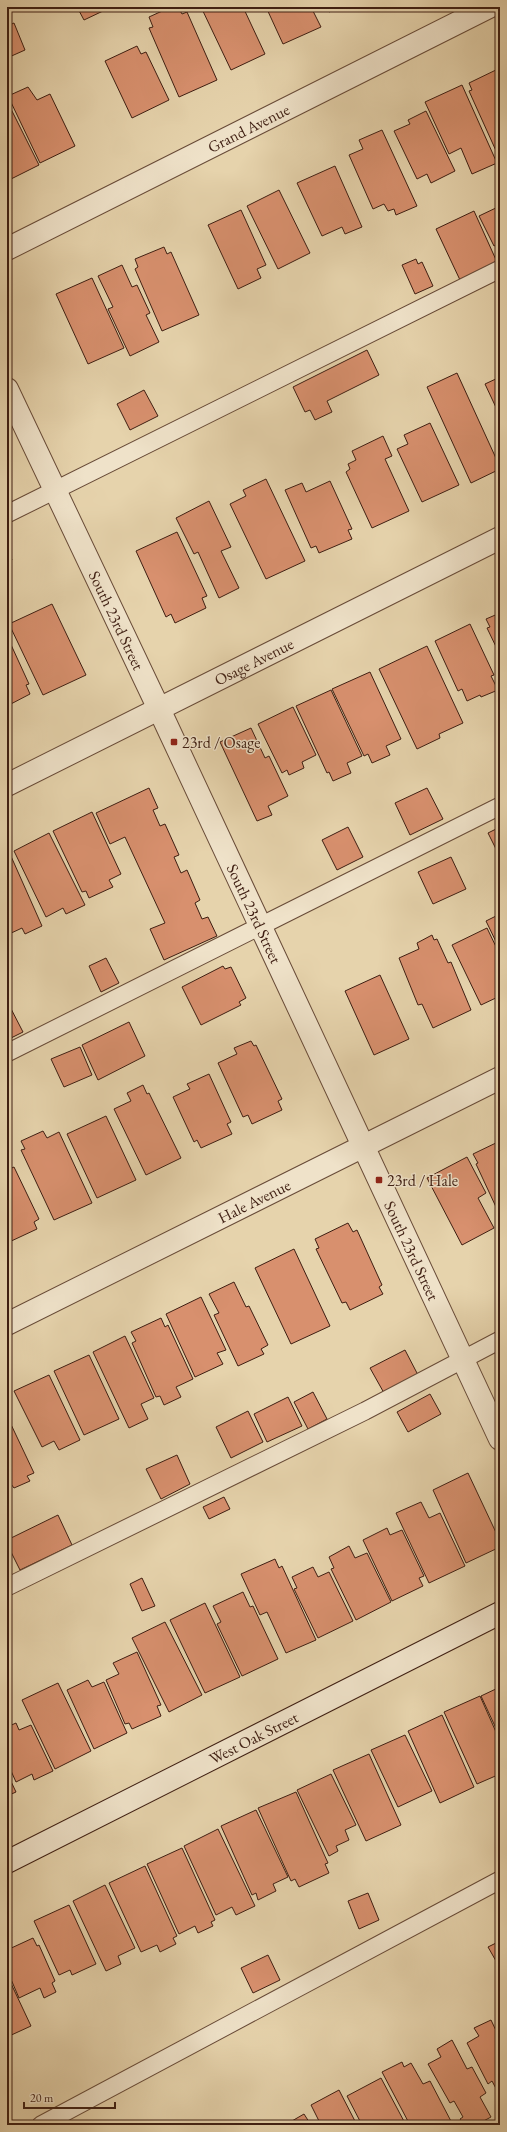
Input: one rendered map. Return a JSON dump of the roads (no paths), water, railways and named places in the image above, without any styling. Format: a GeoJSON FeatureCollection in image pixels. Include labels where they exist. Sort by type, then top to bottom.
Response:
{"type":"FeatureCollection","features":[{"type":"Feature","properties":{"kind":"street","name":"Grand Avenue"},"geometry":{"type":"LineString","coordinates":[[7,249],[489,7]]}},
{"type":"Feature","properties":{"kind":"street","name":"South 23rd Street"},"geometry":{"type":"LineString","coordinates":[[7,389],[159,708],[500,1439]]}},
{"type":"Feature","properties":{"kind":"street","name":"Osage Avenue"},"geometry":{"type":"LineString","coordinates":[[7,785],[500,538]]}},
{"type":"Feature","properties":{"kind":"street","name":"Hale Avenue"},"geometry":{"type":"LineString","coordinates":[[7,1324],[362,1145],[500,1078]]}},
{"type":"Feature","properties":{"kind":"street","name":"West Oak Street"},"geometry":{"type":"LineString","coordinates":[[7,1862],[500,1613]]}},
{"type":"Feature","properties":{"kind":"lane"},"geometry":{"type":"LineString","coordinates":[[7,514],[500,269]]}},
{"type":"Feature","properties":{"kind":"lane"},"geometry":{"type":"LineString","coordinates":[[7,1053],[500,806]]}},
{"type":"Feature","properties":{"kind":"lane"},"geometry":{"type":"LineString","coordinates":[[7,1587],[366,1411],[500,1340]]}},
{"type":"Feature","properties":{"kind":"lane"},"geometry":{"type":"LineString","coordinates":[[41,2125],[500,1880]]}},
{"type":"Feature","properties":{"kind":"place","name":"23rd / Osage"},"geometry":{"type":"Point","coordinates":[174,742]}},
{"type":"Feature","properties":{"kind":"place","name":"23rd / Hale"},"geometry":{"type":"Point","coordinates":[379,1180]}}]}
